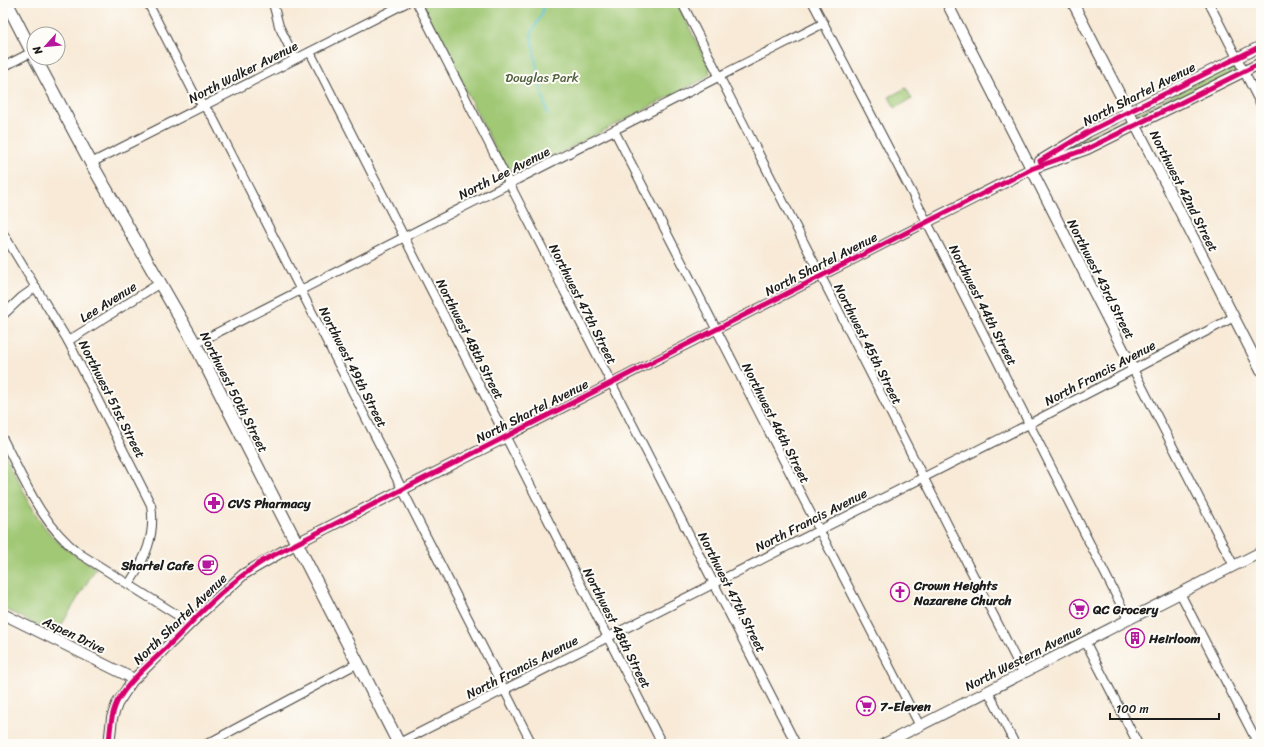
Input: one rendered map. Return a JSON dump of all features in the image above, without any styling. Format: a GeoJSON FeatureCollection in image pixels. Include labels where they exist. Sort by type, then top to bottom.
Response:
{"type":"FeatureCollection","features":[{"type":"Feature","properties":{"kind":"main road","name":"Northwest 50th Street"},"geometry":{"type":"LineString","coordinates":[[9,4],[26,39]]}},
{"type":"Feature","properties":{"kind":"main road","name":"Northwest 50th Street"},"geometry":{"type":"LineString","coordinates":[[40,66],[91,163],[194,344],[399,744]]}},
{"type":"Feature","properties":{"kind":"street","name":"Northwest 49th Street"},"geometry":{"type":"LineString","coordinates":[[148,3],[196,97],[212,116],[532,744]]}},
{"type":"Feature","properties":{"kind":"street"},"geometry":{"type":"LineString","coordinates":[[273,3],[278,26],[295,59]]}},
{"type":"Feature","properties":{"kind":"street","name":"North Walker Avenue"},"geometry":{"type":"LineString","coordinates":[[91,163],[310,52],[394,6],[406,3]]}},
{"type":"Feature","properties":{"kind":"street","name":"Northwest 47th Street"},"geometry":{"type":"LineString","coordinates":[[417,3],[508,184],[796,744]]}},
{"type":"Feature","properties":{"kind":"street","name":"Northwest 45th Street"},"geometry":{"type":"LineString","coordinates":[[682,3],[1023,673]]}},
{"type":"Feature","properties":{"kind":"street","name":"Northwest 44th Street"},"geometry":{"type":"LineString","coordinates":[[813,3],[927,222],[1128,619]]}},
{"type":"Feature","properties":{"kind":"street","name":"Northwest 43rd Street"},"geometry":{"type":"LineString","coordinates":[[947,3],[1234,566]]}},
{"type":"Feature","properties":{"kind":"street","name":"Northwest 42nd Street"},"geometry":{"type":"LineString","coordinates":[[1073,3],[1261,370]]}},
{"type":"Feature","properties":{"kind":"street"},"geometry":{"type":"LineString","coordinates":[[1209,3],[1261,105]]}},
{"type":"Feature","properties":{"kind":"street","name":"North Lee Avenue"},"geometry":{"type":"LineString","coordinates":[[194,344],[824,23]]}},
{"type":"Feature","properties":{"kind":"street","name":"North Shartel Avenue"},"geometry":{"type":"LineString","coordinates":[[1031,169],[1038,162],[1077,138],[1261,46]]}},
{"type":"Feature","properties":{"kind":"street","name":"Northwest 48th Street"},"geometry":{"type":"LineString","coordinates":[[310,52],[662,744]]}},
{"type":"Feature","properties":{"kind":"street"},"geometry":{"type":"LineString","coordinates":[[3,67],[26,58]]}},
{"type":"Feature","properties":{"kind":"street","name":"North Shartel Avenue"},"geometry":{"type":"LineString","coordinates":[[109,744],[112,718],[116,704],[134,679],[190,623],[244,574],[297,543],[1031,169],[1087,149],[1261,63]]}},
{"type":"Feature","properties":{"kind":"street","name":"Northwest 46th Street"},"geometry":{"type":"LineString","coordinates":[[614,130],[818,530],[920,726]]}},
{"type":"Feature","properties":{"kind":"street","name":"Northwest 51st Street"},"geometry":{"type":"LineString","coordinates":[[3,233],[68,341],[151,505],[153,517],[151,540],[141,565],[129,584]]}},
{"type":"Feature","properties":{"kind":"street","name":"Lee Avenue"},"geometry":{"type":"LineString","coordinates":[[68,341],[160,283]]}},
{"type":"Feature","properties":{"kind":"street"},"geometry":{"type":"LineString","coordinates":[[3,316],[22,297],[36,287]]}},
{"type":"Feature","properties":{"kind":"street","name":"North Francis Avenue"},"geometry":{"type":"LineString","coordinates":[[399,744],[923,476],[1029,424],[1234,317]]}},
{"type":"Feature","properties":{"kind":"street"},"geometry":{"type":"LineString","coordinates":[[3,439],[38,508],[59,536],[80,554],[190,623]]}},
{"type":"Feature","properties":{"kind":"street","name":"North Western Avenue"},"geometry":{"type":"LineString","coordinates":[[884,744],[895,741],[920,726],[1261,552]]}},
{"type":"Feature","properties":{"kind":"street"},"geometry":{"type":"LineString","coordinates":[[1180,593],[1258,744]]}},
{"type":"Feature","properties":{"kind":"street","name":"Aspen Drive"},"geometry":{"type":"LineString","coordinates":[[3,614],[134,679]]}},
{"type":"Feature","properties":{"kind":"street"},"geometry":{"type":"LineString","coordinates":[[1085,641],[1138,744]]}},
{"type":"Feature","properties":{"kind":"street"},"geometry":{"type":"LineString","coordinates":[[207,744],[358,664]]}},
{"type":"Feature","properties":{"kind":"street"},"geometry":{"type":"LineString","coordinates":[[988,691],[1015,744]]}},
{"type":"Feature","properties":{"kind":"green space","name":"Douglas Park"},"geometry":{"type":"Polygon","coordinates":[[[424,3],[677,3],[709,67],[710,73],[704,79],[519,174],[514,175],[507,172],[425,10],[424,3]]]}},
{"type":"Feature","properties":{"kind":"green space"},"geometry":{"type":"Polygon","coordinates":[[[1233,64],[1237,71],[1140,119],[1137,113],[1233,64]]]}},
{"type":"Feature","properties":{"kind":"green space"},"geometry":{"type":"Polygon","coordinates":[[[906,88],[912,99],[895,108],[889,97],[906,88]]]}},
{"type":"Feature","properties":{"kind":"green space"},"geometry":{"type":"Polygon","coordinates":[[[1125,118],[1128,124],[1084,147],[1070,149],[1080,140],[1125,118]]]}},
{"type":"Feature","properties":{"kind":"green space"},"geometry":{"type":"Polygon","coordinates":[[[3,449],[31,505],[51,535],[61,545],[96,568],[56,634],[3,608],[3,449]]]}},
{"type":"Feature","properties":{"kind":"waterway"},"geometry":{"type":"LineString","coordinates":[[543,3],[541,15],[531,35],[539,82],[548,115]]}},
{"type":"Feature","properties":{"kind":"cycle path"},"geometry":{"type":"LineString","coordinates":[[1040,161],[1088,132],[1261,46]]}},
{"type":"Feature","properties":{"kind":"cycle path"},"geometry":{"type":"LineString","coordinates":[[109,744],[113,712],[121,695],[132,681],[225,590],[252,568],[266,559],[1031,169],[1087,149],[1261,63]]}},
{"type":"Feature","properties":{"kind":"place","name":"CVS Pharmacy"},"geometry":{"type":"Point","coordinates":[214,503]}},
{"type":"Feature","properties":{"kind":"place","name":"Shartel Cafe"},"geometry":{"type":"Point","coordinates":[208,565]}},
{"type":"Feature","properties":{"kind":"place","name":"Crown Heights Nazarene Church"},"geometry":{"type":"Point","coordinates":[900,592]}},
{"type":"Feature","properties":{"kind":"place","name":"QC Grocery"},"geometry":{"type":"Point","coordinates":[1079,609]}},
{"type":"Feature","properties":{"kind":"place","name":"Heirloom"},"geometry":{"type":"Point","coordinates":[1135,638]}},
{"type":"Feature","properties":{"kind":"place","name":"7-Eleven"},"geometry":{"type":"Point","coordinates":[866,706]}}]}
